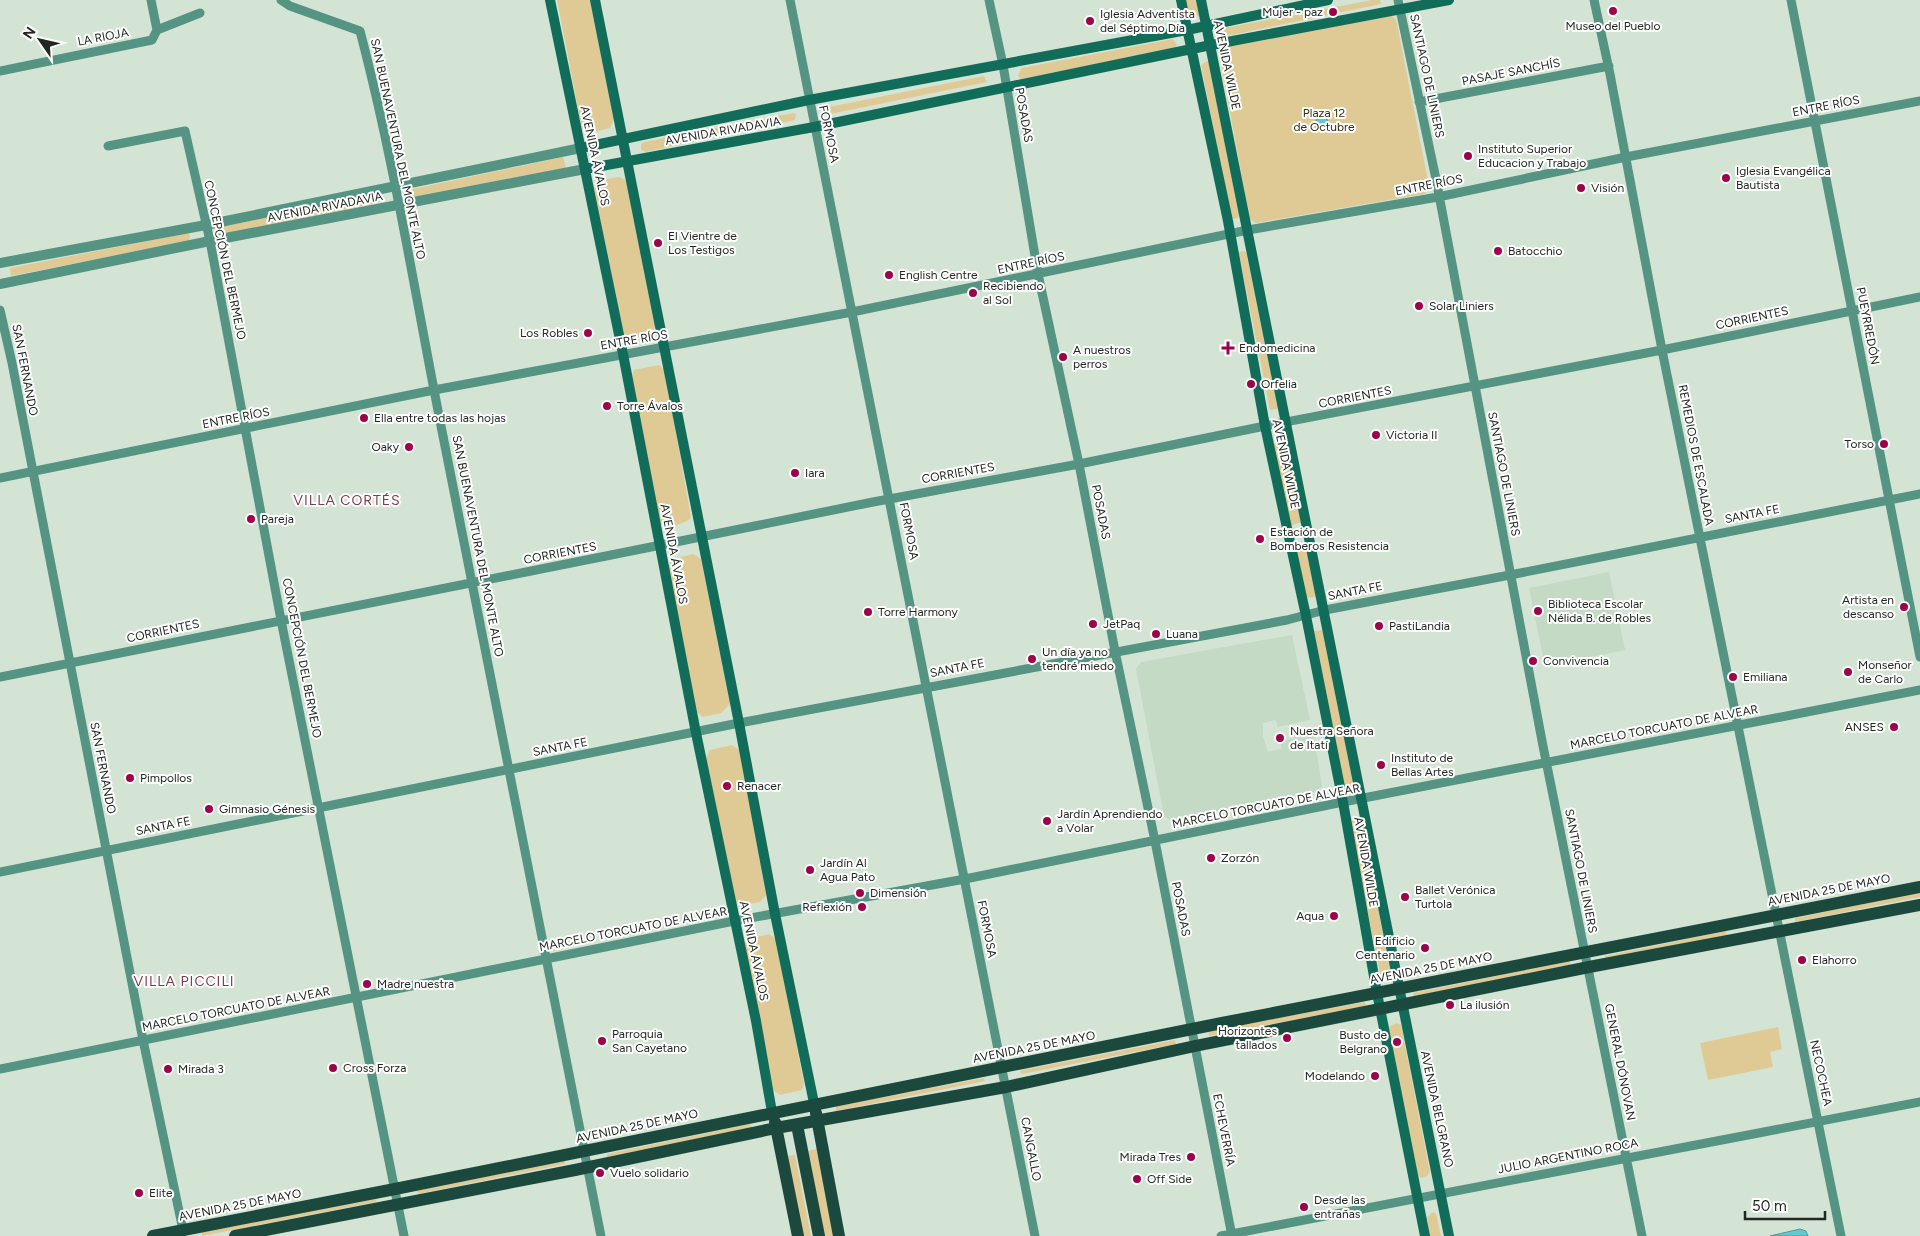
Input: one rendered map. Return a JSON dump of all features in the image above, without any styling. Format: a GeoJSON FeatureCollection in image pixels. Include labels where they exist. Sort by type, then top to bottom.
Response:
{"type":"FeatureCollection","features":[{"type":"Feature","properties":{"kind":"main road","name":"AVENIDA ÁVALOS"},"geometry":{"type":"LineString","coordinates":[[550,0],[585,168],[696,733],[756,1021],[772,1112]]}},
{"type":"Feature","properties":{"kind":"main road"},"geometry":{"type":"LineString","coordinates":[[595,0],[839,1236]]}},
{"type":"Feature","properties":{"kind":"main road","name":"AVENIDA WILDE"},"geometry":{"type":"LineString","coordinates":[[1181,0],[1230,233],[1266,426],[1343,802],[1377,993]]}},
{"type":"Feature","properties":{"kind":"main road","name":"AVENIDA WILDE"},"geometry":{"type":"LineString","coordinates":[[1201,0],[1325,610],[1399,988]]}},
{"type":"Feature","properties":{"kind":"main road","name":"AVENIDA RIVADAVIA"},"geometry":{"type":"LineString","coordinates":[[581,148],[809,100],[1188,30],[1328,0]]}},
{"type":"Feature","properties":{"kind":"main road","name":"AVENIDA RIVADAVIA"},"geometry":{"type":"LineString","coordinates":[[585,168],[814,127],[1399,5],[1449,0]]}},
{"type":"Feature","properties":{"kind":"main road","name":"AVENIDA 25 DE MAYO"},"geometry":{"type":"LineString","coordinates":[[153,1236],[184,1233],[814,1103],[1002,1068],[1399,988],[1920,887]]}},
{"type":"Feature","properties":{"kind":"main road"},"geometry":{"type":"LineString","coordinates":[[235,1236],[398,1205],[776,1128],[1006,1087],[1195,1046],[1589,967],[1920,905]]}},
{"type":"Feature","properties":{"kind":"main road","name":"AVENIDA BELGRANO"},"geometry":{"type":"LineString","coordinates":[[1399,988],[1442,1193],[1449,1236]]}},
{"type":"Feature","properties":{"kind":"main road"},"geometry":{"type":"LineString","coordinates":[[1377,993],[1425,1236]]}},
{"type":"Feature","properties":{"kind":"main road"},"geometry":{"type":"LineString","coordinates":[[772,1112],[798,1236]]}},
{"type":"Feature","properties":{"kind":"main road"},"geometry":{"type":"LineString","coordinates":[[797,1125],[819,1236]]}},
{"type":"Feature","properties":{"kind":"street"},"geometry":{"type":"LineString","coordinates":[[151,0],[157,30],[200,13]]}},
{"type":"Feature","properties":{"kind":"street","name":"SAN BUENAVENTURA DEL MONTE ALTO"},"geometry":{"type":"LineString","coordinates":[[280,0],[290,6],[360,31],[396,187],[398,206],[508,770],[601,1236]]}},
{"type":"Feature","properties":{"kind":"street","name":"FORMOSA"},"geometry":{"type":"LineString","coordinates":[[790,0],[1002,1068]]}},
{"type":"Feature","properties":{"kind":"street","name":"POSADAS"},"geometry":{"type":"LineString","coordinates":[[989,0],[1006,86],[1038,274],[1079,464],[1192,1029]]}},
{"type":"Feature","properties":{"kind":"street","name":"REMEDIOS DE ESCALADA"},"geometry":{"type":"LineString","coordinates":[[1594,0],[1609,66],[1662,350],[1775,914]]}},
{"type":"Feature","properties":{"kind":"street","name":"PUEYRREDÓN"},"geometry":{"type":"LineString","coordinates":[[1791,0],[1920,657]]}},
{"type":"Feature","properties":{"kind":"street","name":"SANTIAGO DE LINIERS"},"geometry":{"type":"LineString","coordinates":[[1399,5],[1585,953]]}},
{"type":"Feature","properties":{"kind":"street","name":"LA RIOJA"},"geometry":{"type":"LineString","coordinates":[[0,71],[152,40],[157,30]]}},
{"type":"Feature","properties":{"kind":"street","name":"PASAJE SANCHÍS"},"geometry":{"type":"LineString","coordinates":[[1418,102],[1609,66]]}},
{"type":"Feature","properties":{"kind":"street","name":"ENTRE RÍOS"},"geometry":{"type":"LineString","coordinates":[[0,478],[434,390],[852,312],[1230,233],[1438,197],[1626,157],[1920,101]]}},
{"type":"Feature","properties":{"kind":"street","name":"CONCEPCIÓN DEL BERMEJO"},"geometry":{"type":"LineString","coordinates":[[108,146],[185,131],[210,241],[281,620],[404,1236]]}},
{"type":"Feature","properties":{"kind":"street","name":"AVENIDA RIVADAVIA"},"geometry":{"type":"LineString","coordinates":[[0,263],[206,225],[581,148]]}},
{"type":"Feature","properties":{"kind":"street","name":"AVENIDA RIVADAVIA"},"geometry":{"type":"LineString","coordinates":[[0,284],[585,168]]}},
{"type":"Feature","properties":{"kind":"street","name":"CORRIENTES"},"geometry":{"type":"LineString","coordinates":[[0,677],[659,546],[890,498],[1079,464],[1662,350],[1920,297]]}},
{"type":"Feature","properties":{"kind":"street","name":"SAN FERNANDO"},"geometry":{"type":"LineString","coordinates":[[0,310],[143,1040],[184,1233]]}},
{"type":"Feature","properties":{"kind":"street","name":"SANTA FE"},"geometry":{"type":"LineString","coordinates":[[0,872],[739,723],[1306,616],[1325,610],[1920,494]]}},
{"type":"Feature","properties":{"kind":"street","name":"MARCELO TORCUATO DE ALVEAR"},"geometry":{"type":"LineString","coordinates":[[0,1069],[734,921],[965,879],[1343,802],[1920,690]]}},
{"type":"Feature","properties":{"kind":"street","name":"NECOCHEA"},"geometry":{"type":"LineString","coordinates":[[1775,914],[1841,1236]]}},
{"type":"Feature","properties":{"kind":"street","name":"GENERAL DÓNOVAN"},"geometry":{"type":"LineString","coordinates":[[1585,953],[1642,1236]]}},
{"type":"Feature","properties":{"kind":"street","name":"ECHEVERRÍA"},"geometry":{"type":"LineString","coordinates":[[1192,1029],[1232,1235]]}},
{"type":"Feature","properties":{"kind":"street","name":"CANGALLO"},"geometry":{"type":"LineString","coordinates":[[1002,1068],[1035,1236]]}},
{"type":"Feature","properties":{"kind":"street","name":"JULIO ARGENTINO ROCA"},"geometry":{"type":"LineString","coordinates":[[1221,1236],[1920,1102]]}},
{"type":"Feature","properties":{"kind":"shaded area"},"geometry":{"type":"Polygon","coordinates":[[[1609,572],[1625,650],[1545,666],[1529,588],[1609,572]]]}},
{"type":"Feature","properties":{"kind":"shaded area"},"geometry":{"type":"Polygon","coordinates":[[[1292,635],[1310,720],[1277,727],[1275,720],[1263,723],[1263,736],[1268,752],[1281,749],[1281,741],[1307,735],[1314,736],[1322,786],[1318,791],[1170,820],[1164,816],[1136,669],[1141,662],[1292,635]]]}},
{"type":"Feature","properties":{"kind":"green space"},"geometry":{"type":"Polygon","coordinates":[[[557,0],[590,0],[614,119],[610,128],[590,133],[582,129],[557,0]]]}},
{"type":"Feature","properties":{"kind":"green space"},"geometry":{"type":"Polygon","coordinates":[[[1185,0],[1196,0],[1199,15],[1196,18],[1190,20],[1188,18],[1185,0]]]}},
{"type":"Feature","properties":{"kind":"green space"},"geometry":{"type":"Polygon","coordinates":[[[1380,0],[1381,4],[1226,36],[1223,31],[1225,28],[1380,0]]]}},
{"type":"Feature","properties":{"kind":"green space","name":"Plaza 12 de Octubre"},"geometry":{"type":"Polygon","coordinates":[[[1390,15],[1396,19],[1429,186],[1424,194],[1256,223],[1250,219],[1219,54],[1223,48],[1390,15]]]}},
{"type":"Feature","properties":{"kind":"green space"},"geometry":{"type":"Polygon","coordinates":[[[1173,39],[1177,45],[1175,48],[1021,79],[1018,76],[1021,68],[1173,39]]]}},
{"type":"Feature","properties":{"kind":"green space"},"geometry":{"type":"Polygon","coordinates":[[[1207,61],[1209,63],[1240,214],[1238,218],[1233,219],[1231,217],[1201,65],[1207,61]]]}},
{"type":"Feature","properties":{"kind":"green space"},"geometry":{"type":"Polygon","coordinates":[[[984,76],[987,82],[830,114],[828,109],[829,107],[984,76]]]}},
{"type":"Feature","properties":{"kind":"green space"},"geometry":{"type":"Polygon","coordinates":[[[793,113],[796,114],[795,120],[645,152],[641,149],[641,144],[644,142],[793,113]]]}},
{"type":"Feature","properties":{"kind":"green space"},"geometry":{"type":"Polygon","coordinates":[[[563,157],[566,168],[413,197],[413,189],[563,157]]]}},
{"type":"Feature","properties":{"kind":"green space"},"geometry":{"type":"Polygon","coordinates":[[[619,177],[626,180],[656,324],[652,333],[631,338],[624,334],[594,187],[599,180],[619,177]]]}},
{"type":"Feature","properties":{"kind":"green space"},"geometry":{"type":"Polygon","coordinates":[[[376,195],[378,203],[226,234],[223,233],[221,228],[224,226],[376,195]]]}},
{"type":"Feature","properties":{"kind":"green space"},"geometry":{"type":"Polygon","coordinates":[[[188,233],[190,235],[189,241],[11,276],[10,268],[188,233]]]}},
{"type":"Feature","properties":{"kind":"green space"},"geometry":{"type":"Polygon","coordinates":[[[1239,252],[1246,252],[1277,409],[1270,410],[1239,254],[1239,252]]]}},
{"type":"Feature","properties":{"kind":"green space"},"geometry":{"type":"Polygon","coordinates":[[[659,365],[665,370],[691,518],[680,524],[673,525],[660,524],[632,377],[634,370],[659,365]]]}},
{"type":"Feature","properties":{"kind":"green space"},"geometry":{"type":"Polygon","coordinates":[[[1282,439],[1286,442],[1303,522],[1288,526],[1273,445],[1282,439]]]}},
{"type":"Feature","properties":{"kind":"green space"},"geometry":{"type":"Polygon","coordinates":[[[1308,544],[1318,594],[1311,598],[1305,597],[1295,548],[1308,544]]]}},
{"type":"Feature","properties":{"kind":"green space"},"geometry":{"type":"Polygon","coordinates":[[[693,554],[701,559],[730,704],[721,713],[703,717],[697,712],[668,567],[673,559],[693,554]]]}},
{"type":"Feature","properties":{"kind":"green space"},"geometry":{"type":"Polygon","coordinates":[[[1314,631],[1324,631],[1354,783],[1346,787],[1343,784],[1314,631]]]}},
{"type":"Feature","properties":{"kind":"green space"},"geometry":{"type":"Polygon","coordinates":[[[732,745],[740,751],[766,895],[760,902],[741,906],[736,902],[706,758],[710,750],[732,745]]]}},
{"type":"Feature","properties":{"kind":"green space"},"geometry":{"type":"Polygon","coordinates":[[[1356,818],[1360,821],[1390,969],[1389,974],[1382,976],[1350,824],[1351,820],[1356,818]]]}},
{"type":"Feature","properties":{"kind":"green space"},"geometry":{"type":"Polygon","coordinates":[[[1920,892],[1920,897],[1795,922],[1795,918],[1920,892]]]}},
{"type":"Feature","properties":{"kind":"green space"},"geometry":{"type":"Polygon","coordinates":[[[1726,931],[1727,935],[1605,960],[1605,956],[1726,931]]]}},
{"type":"Feature","properties":{"kind":"green space"},"geometry":{"type":"Polygon","coordinates":[[[769,934],[776,939],[804,1084],[802,1090],[780,1095],[773,1090],[744,945],[748,939],[769,934]]]}},
{"type":"Feature","properties":{"kind":"green space"},"geometry":{"type":"Polygon","coordinates":[[[1570,961],[1570,965],[1414,999],[1413,993],[1570,961]]]}},
{"type":"Feature","properties":{"kind":"green space"},"geometry":{"type":"Polygon","coordinates":[[[1365,1002],[1366,1006],[1209,1036],[1208,1031],[1365,1002]]]}},
{"type":"Feature","properties":{"kind":"green space"},"geometry":{"type":"Polygon","coordinates":[[[1396,1023],[1401,1025],[1430,1172],[1427,1176],[1421,1178],[1418,1176],[1389,1027],[1396,1023]]]}},
{"type":"Feature","properties":{"kind":"green space"},"geometry":{"type":"Polygon","coordinates":[[[1778,1027],[1782,1049],[1770,1052],[1773,1067],[1708,1080],[1700,1043],[1778,1027]]]}},
{"type":"Feature","properties":{"kind":"green space"},"geometry":{"type":"Polygon","coordinates":[[[1175,1040],[1176,1044],[1022,1074],[1020,1072],[1022,1070],[1175,1040]]]}},
{"type":"Feature","properties":{"kind":"green space"},"geometry":{"type":"Polygon","coordinates":[[[984,1078],[985,1081],[836,1111],[836,1106],[984,1078]]]}},
{"type":"Feature","properties":{"kind":"green space"},"geometry":{"type":"Polygon","coordinates":[[[750,1124],[752,1128],[607,1157],[607,1154],[750,1124]]]}},
{"type":"Feature","properties":{"kind":"green space"},"geometry":{"type":"Polygon","coordinates":[[[817,1149],[834,1236],[824,1236],[808,1151],[817,1149]]]}},
{"type":"Feature","properties":{"kind":"green space"},"geometry":{"type":"Polygon","coordinates":[[[795,1155],[811,1236],[802,1236],[785,1156],[795,1155]]]}},
{"type":"Feature","properties":{"kind":"green space"},"geometry":{"type":"Polygon","coordinates":[[[564,1160],[565,1164],[418,1194],[417,1191],[564,1160]]]}},
{"type":"Feature","properties":{"kind":"green space"},"geometry":{"type":"Polygon","coordinates":[[[377,1199],[376,1202],[202,1236],[202,1232],[377,1199]]]}},
{"type":"Feature","properties":{"kind":"green space"},"geometry":{"type":"Polygon","coordinates":[[[1433,1212],[1436,1214],[1441,1236],[1430,1236],[1427,1217],[1433,1212]]]}},
{"type":"Feature","properties":{"kind":"water"},"geometry":{"type":"Polygon","coordinates":[[[1322,117],[1327,119],[1329,124],[1327,129],[1322,131],[1317,129],[1315,124],[1317,119],[1322,117]]]}},
{"type":"Feature","properties":{"kind":"water"},"geometry":{"type":"Polygon","coordinates":[[[1800,1229],[1806,1231],[1808,1236],[1770,1236],[1800,1229]]]}},
{"type":"Feature","properties":{"kind":"place","name":"Museo del Pueblo"},"geometry":{"type":"Point","coordinates":[1613,11]}},
{"type":"Feature","properties":{"kind":"place","name":"Mujer - paz"},"geometry":{"type":"Point","coordinates":[1333,12]}},
{"type":"Feature","properties":{"kind":"place","name":"Iglesia Adventista del Séptimo Día"},"geometry":{"type":"Point","coordinates":[1090,21]}},
{"type":"Feature","properties":{"kind":"place","name":"Instituto Superior Educacion y Trabajo"},"geometry":{"type":"Point","coordinates":[1468,156]}},
{"type":"Feature","properties":{"kind":"place","name":"Iglesia Evangélica Bautista"},"geometry":{"type":"Point","coordinates":[1726,178]}},
{"type":"Feature","properties":{"kind":"place","name":"Visión"},"geometry":{"type":"Point","coordinates":[1581,188]}},
{"type":"Feature","properties":{"kind":"place","name":"El Vientre de Los Testigos"},"geometry":{"type":"Point","coordinates":[658,243]}},
{"type":"Feature","properties":{"kind":"place","name":"Batocchio"},"geometry":{"type":"Point","coordinates":[1498,251]}},
{"type":"Feature","properties":{"kind":"place","name":"English Centre"},"geometry":{"type":"Point","coordinates":[889,275]}},
{"type":"Feature","properties":{"kind":"place","name":"Recibiendo al Sol"},"geometry":{"type":"Point","coordinates":[973,293]}},
{"type":"Feature","properties":{"kind":"place","name":"Solar Liniers"},"geometry":{"type":"Point","coordinates":[1419,306]}},
{"type":"Feature","properties":{"kind":"place","name":"Los Robles"},"geometry":{"type":"Point","coordinates":[588,333]}},
{"type":"Feature","properties":{"kind":"place","name":"Endomedicina"},"geometry":{"type":"Point","coordinates":[1228,348]}},
{"type":"Feature","properties":{"kind":"place","name":"A nuestros perros"},"geometry":{"type":"Point","coordinates":[1063,357]}},
{"type":"Feature","properties":{"kind":"place","name":"Orfelia"},"geometry":{"type":"Point","coordinates":[1251,384]}},
{"type":"Feature","properties":{"kind":"place","name":"Torre Ávalos"},"geometry":{"type":"Point","coordinates":[607,406]}},
{"type":"Feature","properties":{"kind":"place","name":"Ella entre todas las hojas"},"geometry":{"type":"Point","coordinates":[364,418]}},
{"type":"Feature","properties":{"kind":"place","name":"Victoria II"},"geometry":{"type":"Point","coordinates":[1376,435]}},
{"type":"Feature","properties":{"kind":"place","name":"Torso"},"geometry":{"type":"Point","coordinates":[1884,444]}},
{"type":"Feature","properties":{"kind":"place","name":"Oaky"},"geometry":{"type":"Point","coordinates":[409,447]}},
{"type":"Feature","properties":{"kind":"place","name":"Iara"},"geometry":{"type":"Point","coordinates":[795,473]}},
{"type":"Feature","properties":{"kind":"place","name":"Pareja"},"geometry":{"type":"Point","coordinates":[251,519]}},
{"type":"Feature","properties":{"kind":"place","name":"Estación de Bomberos Resistencia"},"geometry":{"type":"Point","coordinates":[1260,539]}},
{"type":"Feature","properties":{"kind":"place","name":"Artista en descanso"},"geometry":{"type":"Point","coordinates":[1904,607]}},
{"type":"Feature","properties":{"kind":"place","name":"Biblioteca Escolar Nélida B. de Robles"},"geometry":{"type":"Point","coordinates":[1538,611]}},
{"type":"Feature","properties":{"kind":"place","name":"Torre Harmony"},"geometry":{"type":"Point","coordinates":[868,612]}},
{"type":"Feature","properties":{"kind":"place","name":"JetPaq"},"geometry":{"type":"Point","coordinates":[1093,624]}},
{"type":"Feature","properties":{"kind":"place","name":"PastiLandia"},"geometry":{"type":"Point","coordinates":[1379,626]}},
{"type":"Feature","properties":{"kind":"place","name":"Luana"},"geometry":{"type":"Point","coordinates":[1156,634]}},
{"type":"Feature","properties":{"kind":"place","name":"Un día ya no tendré miedo"},"geometry":{"type":"Point","coordinates":[1032,659]}},
{"type":"Feature","properties":{"kind":"place","name":"Convivencia"},"geometry":{"type":"Point","coordinates":[1533,661]}},
{"type":"Feature","properties":{"kind":"place","name":"Monseñor de Carlo"},"geometry":{"type":"Point","coordinates":[1848,672]}},
{"type":"Feature","properties":{"kind":"place","name":"Emiliana"},"geometry":{"type":"Point","coordinates":[1733,677]}},
{"type":"Feature","properties":{"kind":"place","name":"ANSES"},"geometry":{"type":"Point","coordinates":[1894,727]}},
{"type":"Feature","properties":{"kind":"place","name":"Nuestra Señora de Itatí"},"geometry":{"type":"Point","coordinates":[1280,738]}},
{"type":"Feature","properties":{"kind":"place","name":"Instituto de Bellas Artes"},"geometry":{"type":"Point","coordinates":[1381,765]}},
{"type":"Feature","properties":{"kind":"place","name":"Pimpollos"},"geometry":{"type":"Point","coordinates":[130,778]}},
{"type":"Feature","properties":{"kind":"place","name":"Renacer"},"geometry":{"type":"Point","coordinates":[727,786]}},
{"type":"Feature","properties":{"kind":"place","name":"Gimnasio Génesis"},"geometry":{"type":"Point","coordinates":[209,809]}},
{"type":"Feature","properties":{"kind":"place","name":"Jardín Aprendiendo a Volar"},"geometry":{"type":"Point","coordinates":[1047,821]}},
{"type":"Feature","properties":{"kind":"place","name":"Zorzón"},"geometry":{"type":"Point","coordinates":[1211,858]}},
{"type":"Feature","properties":{"kind":"place","name":"Jardín Al Agua Pato"},"geometry":{"type":"Point","coordinates":[810,870]}},
{"type":"Feature","properties":{"kind":"place","name":"Dimensión"},"geometry":{"type":"Point","coordinates":[860,893]}},
{"type":"Feature","properties":{"kind":"place","name":"Ballet Verónica Turtola"},"geometry":{"type":"Point","coordinates":[1405,897]}},
{"type":"Feature","properties":{"kind":"place","name":"Reflexión"},"geometry":{"type":"Point","coordinates":[862,907]}},
{"type":"Feature","properties":{"kind":"place","name":"Aqua"},"geometry":{"type":"Point","coordinates":[1334,916]}},
{"type":"Feature","properties":{"kind":"place","name":"Edificio Centenario"},"geometry":{"type":"Point","coordinates":[1425,948]}},
{"type":"Feature","properties":{"kind":"place","name":"Elahorro"},"geometry":{"type":"Point","coordinates":[1802,960]}},
{"type":"Feature","properties":{"kind":"place","name":"Madre nuestra"},"geometry":{"type":"Point","coordinates":[367,984]}},
{"type":"Feature","properties":{"kind":"place","name":"La ilusión"},"geometry":{"type":"Point","coordinates":[1450,1005]}},
{"type":"Feature","properties":{"kind":"place","name":"Horizontes tallados"},"geometry":{"type":"Point","coordinates":[1287,1038]}},
{"type":"Feature","properties":{"kind":"place","name":"Parroquia San Cayetano"},"geometry":{"type":"Point","coordinates":[602,1041]}},
{"type":"Feature","properties":{"kind":"place","name":"Busto de Belgrano"},"geometry":{"type":"Point","coordinates":[1397,1042]}},
{"type":"Feature","properties":{"kind":"place","name":"Cross Forza"},"geometry":{"type":"Point","coordinates":[333,1068]}},
{"type":"Feature","properties":{"kind":"place","name":"Mirada 3"},"geometry":{"type":"Point","coordinates":[168,1069]}},
{"type":"Feature","properties":{"kind":"place","name":"Modelando"},"geometry":{"type":"Point","coordinates":[1375,1076]}},
{"type":"Feature","properties":{"kind":"place","name":"Mirada Tres"},"geometry":{"type":"Point","coordinates":[1191,1157]}},
{"type":"Feature","properties":{"kind":"place","name":"Vuelo solidario"},"geometry":{"type":"Point","coordinates":[600,1173]}},
{"type":"Feature","properties":{"kind":"place","name":"Off Side"},"geometry":{"type":"Point","coordinates":[1137,1179]}},
{"type":"Feature","properties":{"kind":"place","name":"Elite"},"geometry":{"type":"Point","coordinates":[139,1193]}},
{"type":"Feature","properties":{"kind":"place","name":"Desde las entrañas"},"geometry":{"type":"Point","coordinates":[1304,1207]}},
{"type":"Feature","properties":{"kind":"district","name":"VILLA CORTÉS"},"geometry":{"type":"Point","coordinates":[347,500]}},
{"type":"Feature","properties":{"kind":"district","name":"VILLA PICCILI"},"geometry":{"type":"Point","coordinates":[184,981]}}]}
